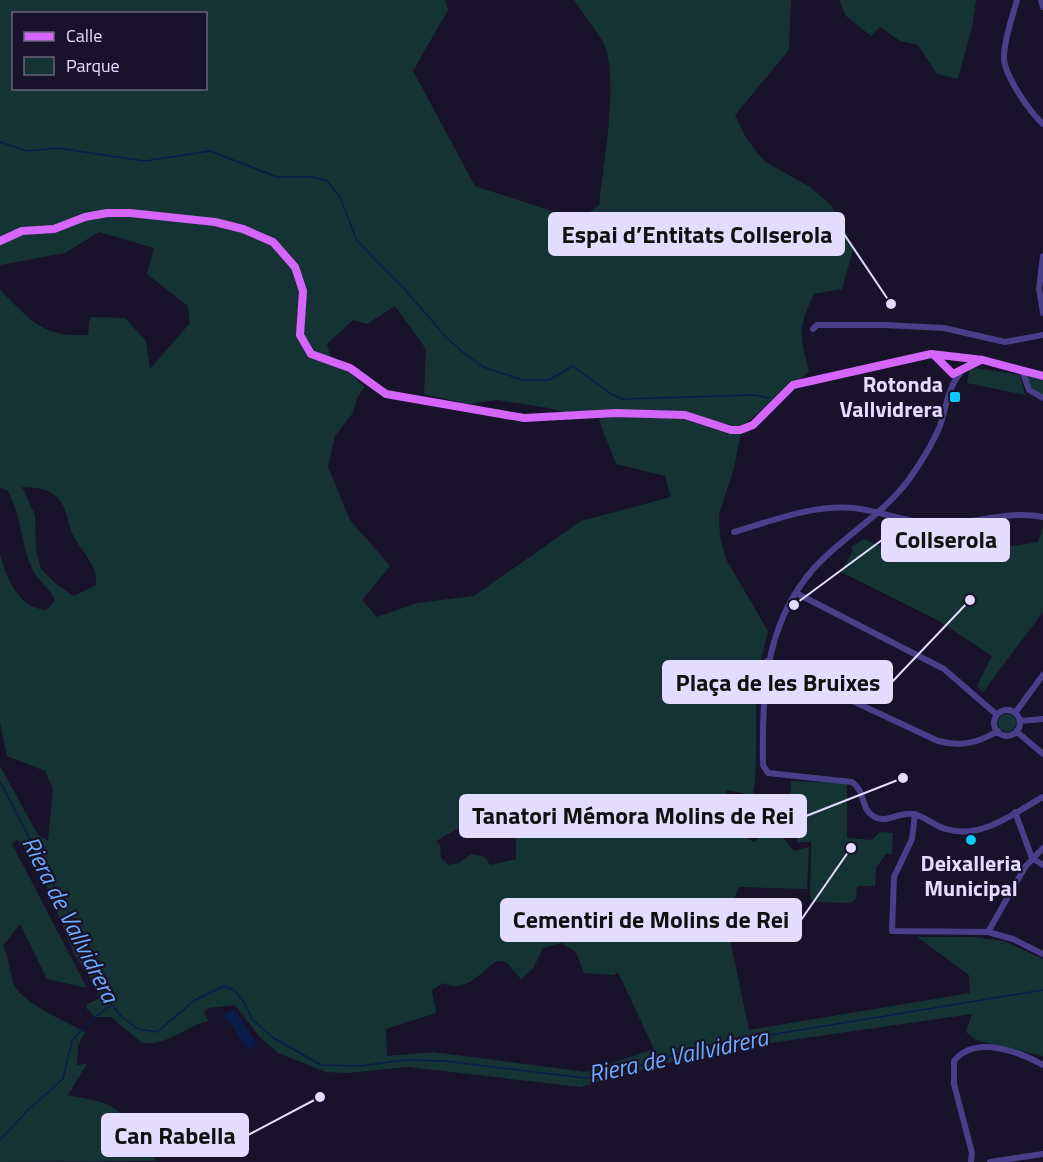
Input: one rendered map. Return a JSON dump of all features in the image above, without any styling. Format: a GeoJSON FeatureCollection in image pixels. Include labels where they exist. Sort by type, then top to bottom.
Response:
{"type":"FeatureCollection","features":[{"type":"Feature","properties":{"kind":"main road"},"geometry":{"type":"LineString","coordinates":[[0,241],[22,231],[54,229],[85,217],[107,213],[130,213],[214,222],[249,231],[273,242],[287,255],[297,270],[303,291],[300,335],[307,350],[318,357],[350,368],[380,391],[416,400],[524,418],[616,413],[685,415],[736,431],[753,425],[789,388],[803,382],[931,354],[983,360],[1043,376]]}},
{"type":"Feature","properties":{"kind":"main road"},"geometry":{"type":"LineString","coordinates":[[931,354],[940,358],[948,370],[956,374],[983,360]]}},
{"type":"Feature","properties":{"kind":"main road"},"geometry":{"type":"LineString","coordinates":[[948,370],[948,362],[958,357]]}},
{"type":"Feature","properties":{"kind":"main road"},"geometry":{"type":"LineString","coordinates":[[958,357],[964,363],[962,371]]}},
{"type":"Feature","properties":{"kind":"street"},"geometry":{"type":"LineString","coordinates":[[1017,0],[1009,28],[1004,64],[1035,116],[1043,124]]}},
{"type":"Feature","properties":{"kind":"street"},"geometry":{"type":"LineString","coordinates":[[1041,0],[1043,7]]}},
{"type":"Feature","properties":{"kind":"street"},"geometry":{"type":"LineString","coordinates":[[1043,256],[1039,289],[1043,313]]}},
{"type":"Feature","properties":{"kind":"street"},"geometry":{"type":"LineString","coordinates":[[813,329],[817,326],[895,325],[955,329],[981,338],[1005,342],[1043,335]]}},
{"type":"Feature","properties":{"kind":"street"},"geometry":{"type":"LineString","coordinates":[[948,370],[952,383]]}},
{"type":"Feature","properties":{"kind":"street"},"geometry":{"type":"LineString","coordinates":[[1022,370],[1029,390],[1043,398]]}},
{"type":"Feature","properties":{"kind":"street"},"geometry":{"type":"LineString","coordinates":[[962,371],[952,383],[939,428],[926,454],[905,485],[878,515],[824,558],[796,593],[778,625],[768,661],[764,704],[763,765],[765,772],[852,782],[860,791],[868,812],[878,819],[915,814],[945,829],[965,832],[980,830],[1043,796]]}},
{"type":"Feature","properties":{"kind":"street"},"geometry":{"type":"LineString","coordinates":[[734,532],[813,510],[855,508],[920,524],[967,523],[1022,514],[1043,517]]}},
{"type":"Feature","properties":{"kind":"street"},"geometry":{"type":"LineString","coordinates":[[796,593],[944,669],[997,715]]}},
{"type":"Feature","properties":{"kind":"street"},"geometry":{"type":"LineString","coordinates":[[768,661],[938,741],[957,745],[972,744],[998,731]]}},
{"type":"Feature","properties":{"kind":"street"},"geometry":{"type":"LineString","coordinates":[[1015,713],[1043,675]]}},
{"type":"Feature","properties":{"kind":"street"},"geometry":{"type":"LineString","coordinates":[[997,715],[1008,710],[1015,713],[1020,721],[1017,732]]}},
{"type":"Feature","properties":{"kind":"street"},"geometry":{"type":"LineString","coordinates":[[997,715],[995,723],[998,731],[1006,736],[1017,732]]}},
{"type":"Feature","properties":{"kind":"street"},"geometry":{"type":"LineString","coordinates":[[1020,721],[1043,719]]}},
{"type":"Feature","properties":{"kind":"street"},"geometry":{"type":"LineString","coordinates":[[1017,732],[1043,754]]}},
{"type":"Feature","properties":{"kind":"street"},"geometry":{"type":"LineString","coordinates":[[1015,812],[1032,858],[1043,864]]}},
{"type":"Feature","properties":{"kind":"street"},"geometry":{"type":"LineString","coordinates":[[915,814],[912,839],[894,877],[892,931],[988,932],[1013,939],[1043,954]]}},
{"type":"Feature","properties":{"kind":"street"},"geometry":{"type":"LineString","coordinates":[[988,932],[1024,867],[1043,848]]}},
{"type":"Feature","properties":{"kind":"street"},"geometry":{"type":"LineString","coordinates":[[972,1162],[972,1153],[954,1084],[954,1061],[969,1048],[986,1047],[1017,1054],[1043,1065]]}},
{"type":"Feature","properties":{"kind":"street"},"geometry":{"type":"LineString","coordinates":[[990,1162],[1043,1154]]}},
{"type":"Feature","properties":{"kind":"green space"},"geometry":{"type":"Polygon","coordinates":[[[0,0],[445,0],[448,10],[413,71],[475,186],[579,220],[599,205],[609,121],[610,76],[608,57],[603,42],[574,0],[791,0],[789,50],[735,115],[746,138],[764,161],[810,187],[831,205],[844,227],[853,250],[842,289],[814,294],[805,316],[802,341],[809,372],[742,426],[734,468],[719,514],[720,537],[726,559],[768,631],[757,687],[756,768],[753,795],[726,790],[743,836],[754,842],[765,832],[766,806],[778,795],[779,834],[794,851],[809,847],[807,889],[739,887],[726,920],[749,1030],[970,993],[969,975],[917,937],[972,937],[1004,941],[1043,959],[1043,1056],[976,1040],[966,1032],[972,1014],[736,1048],[682,1059],[580,1087],[408,1067],[347,1073],[326,1072],[278,1053],[259,1036],[235,1005],[208,1008],[204,1012],[208,1021],[160,1042],[142,1043],[111,1017],[95,1017],[87,1009],[87,1004],[98,999],[96,987],[75,955],[35,863],[17,840],[12,844],[87,988],[47,979],[20,924],[3,946],[13,982],[24,997],[34,1004],[85,1032],[78,1046],[77,1065],[87,1064],[68,1095],[104,1103],[121,1113],[143,1135],[156,1161],[0,1162],[0,766],[38,835],[48,841],[53,789],[45,771],[7,756],[0,723],[0,555],[10,582],[28,604],[46,610],[55,601],[33,571],[12,500],[7,490],[0,488],[0,290],[38,325],[59,333],[88,335],[90,317],[125,318],[146,341],[150,369],[190,323],[188,306],[147,274],[154,248],[99,232],[65,253],[0,265],[0,0]],[[395,306],[367,324],[353,320],[327,344],[330,355],[365,387],[358,396],[352,414],[335,436],[328,467],[350,520],[390,566],[362,600],[377,617],[417,603],[474,596],[581,521],[671,497],[665,476],[616,464],[600,423],[598,411],[566,413],[497,400],[468,404],[424,394],[426,349],[395,306]],[[22,487],[35,515],[36,549],[41,569],[56,584],[74,596],[96,585],[94,571],[73,535],[58,498],[46,490],[22,487]],[[491,808],[480,812],[475,819],[436,841],[440,845],[441,858],[449,865],[459,863],[471,854],[485,857],[490,865],[516,859],[516,839],[491,808]],[[561,943],[543,948],[533,969],[521,979],[506,962],[497,961],[472,981],[459,986],[443,983],[432,990],[436,1013],[386,1029],[387,1056],[433,1052],[586,1072],[654,1049],[618,972],[614,975],[584,973],[576,952],[561,943]]]}},
{"type":"Feature","properties":{"kind":"green space"},"geometry":{"type":"Polygon","coordinates":[[[839,0],[976,0],[973,23],[958,79],[937,74],[918,45],[900,41],[880,27],[871,36],[846,16],[839,0]]]}},
{"type":"Feature","properties":{"kind":"green space"},"geometry":{"type":"Polygon","coordinates":[[[970,367],[1020,375],[1025,395],[967,383],[970,367]]]}},
{"type":"Feature","properties":{"kind":"green space"},"geometry":{"type":"Polygon","coordinates":[[[1027,375],[1043,380],[1043,395],[1029,389],[1026,383],[1027,375]]]}},
{"type":"Feature","properties":{"kind":"green space"},"geometry":{"type":"Polygon","coordinates":[[[1043,527],[1043,612],[983,692],[977,686],[992,656],[939,621],[841,572],[853,551],[851,547],[864,539],[900,554],[962,554],[1038,542],[1043,527]]]}},
{"type":"Feature","properties":{"kind":"green space"},"geometry":{"type":"Polygon","coordinates":[[[1007,714],[1013,717],[1016,723],[1013,729],[1007,732],[1001,729],[998,723],[1001,717],[1007,714]]]}},
{"type":"Feature","properties":{"kind":"green space"},"geometry":{"type":"Polygon","coordinates":[[[791,781],[847,783],[847,838],[872,840],[880,832],[893,833],[892,854],[886,854],[876,868],[875,886],[857,886],[856,899],[851,903],[814,902],[810,898],[811,842],[797,842],[797,825],[789,824],[791,781]]]}},
{"type":"Feature","properties":{"kind":"water"},"geometry":{"type":"Polygon","coordinates":[[[235,1009],[258,1045],[247,1050],[232,1025],[221,1015],[235,1009]]]}},
{"type":"Feature","properties":{"kind":"waterway"},"geometry":{"type":"LineString","coordinates":[[0,142],[27,151],[57,148],[145,161],[210,151],[277,177],[312,177],[327,181],[340,197],[357,241],[402,286],[445,336],[483,367],[523,380],[549,380],[573,366],[611,394],[623,399],[755,395],[769,398]]}},
{"type":"Feature","properties":{"kind":"waterway","name":"Riera de Vallvidrera"},"geometry":{"type":"LineString","coordinates":[[0,781],[94,963],[112,1005],[122,1017],[138,1029],[157,1032],[195,1000],[224,986],[234,990],[244,1002],[252,1019],[272,1037],[321,1065],[360,1066],[405,1060],[445,1061],[585,1078],[610,1075],[674,1055],[745,1039],[1043,990]]}},
{"type":"Feature","properties":{"kind":"waterway"},"geometry":{"type":"LineString","coordinates":[[0,1140],[28,1110],[63,1079],[72,1041],[91,1020],[112,1005]]}},
{"type":"Feature","properties":{"kind":"place","name":"Espai d’Entitats Collserola"},"geometry":{"type":"Point","coordinates":[891,304]}},
{"type":"Feature","properties":{"kind":"place","name":"Rotonda Vallvidrera"},"geometry":{"type":"Point","coordinates":[955,397]}},
{"type":"Feature","properties":{"kind":"place","name":"Plaça de les Bruixes"},"geometry":{"type":"Point","coordinates":[970,600]}},
{"type":"Feature","properties":{"kind":"place","name":"Collserola"},"geometry":{"type":"Point","coordinates":[794,605]}},
{"type":"Feature","properties":{"kind":"place","name":"Tanatori Mémora Molins de Rei"},"geometry":{"type":"Point","coordinates":[903,778]}},
{"type":"Feature","properties":{"kind":"place","name":"Deixalleria Municipal"},"geometry":{"type":"Point","coordinates":[971,840]}},
{"type":"Feature","properties":{"kind":"place","name":"Cementiri de Molins de Rei"},"geometry":{"type":"Point","coordinates":[851,848]}},
{"type":"Feature","properties":{"kind":"place","name":"Can Rabella"},"geometry":{"type":"Point","coordinates":[320,1097]}}]}
